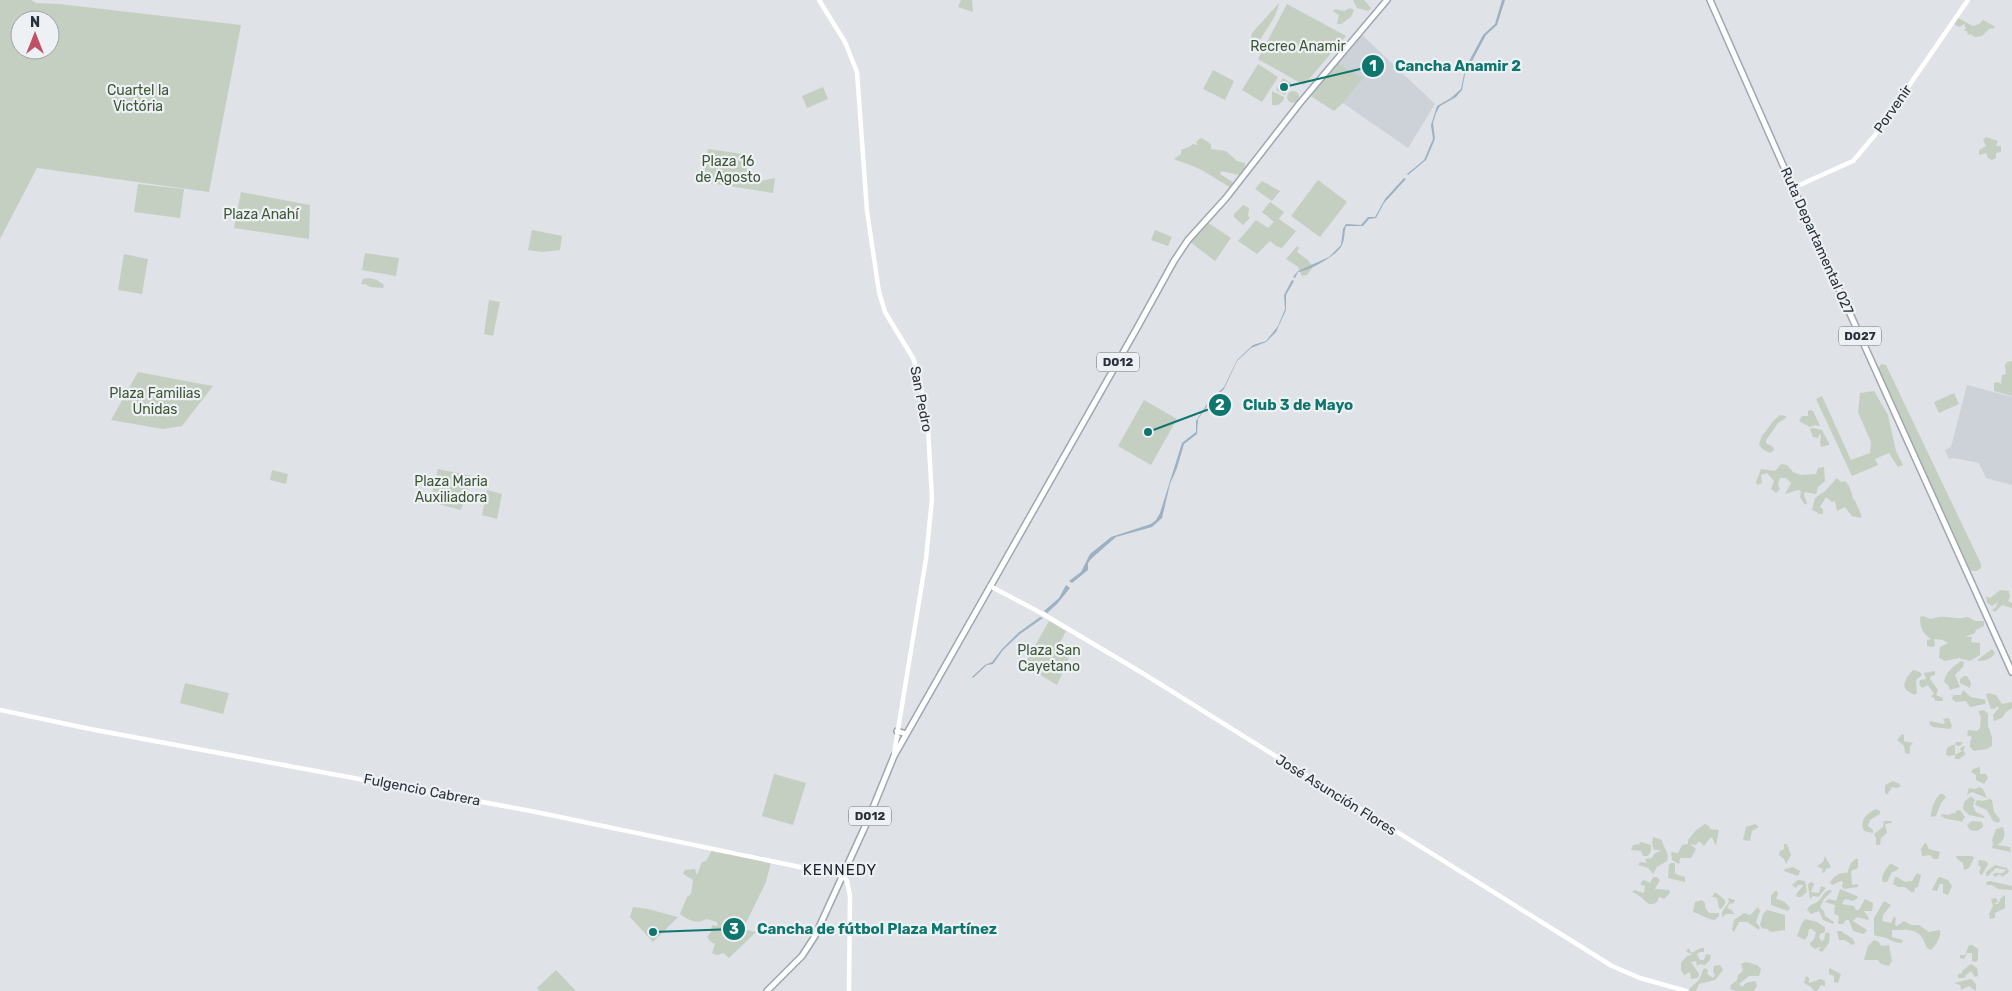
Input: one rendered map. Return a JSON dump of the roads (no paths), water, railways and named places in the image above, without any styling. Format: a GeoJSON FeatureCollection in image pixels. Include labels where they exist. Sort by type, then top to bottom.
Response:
{"type":"FeatureCollection","features":[{"type":"Feature","properties":{"kind":"main road","name":"San Pedro"},"geometry":{"type":"LineString","coordinates":[[819,0],[829,13],[855,63],[859,82],[868,219],[879,292],[885,312],[912,358],[919,376],[928,428],[932,507],[913,648],[897,730],[894,756]]}},
{"type":"Feature","properties":{"kind":"main road","name":"D012"},"geometry":{"type":"LineString","coordinates":[[767,991],[794,965],[808,948],[843,876],[894,756],[1184,244],[1226,198],[1300,103],[1387,0]]}},
{"type":"Feature","properties":{"kind":"main road","name":"Ruta Departamental 027"},"geometry":{"type":"LineString","coordinates":[[1710,0],[2012,672]]}},
{"type":"Feature","properties":{"kind":"main road","name":"Porvenir"},"geometry":{"type":"LineString","coordinates":[[1793,188],[1853,161],[1875,135],[1968,0]]}},
{"type":"Feature","properties":{"kind":"main road","name":"José Asunción Flores"},"geometry":{"type":"LineString","coordinates":[[990,586],[1043,614],[1144,674],[1612,966],[1640,978],[1686,991]]}},
{"type":"Feature","properties":{"kind":"main road","name":"Fulgencio Cabrera"},"geometry":{"type":"LineString","coordinates":[[0,710],[90,729],[522,809],[843,876]]}},
{"type":"Feature","properties":{"kind":"main road"},"geometry":{"type":"LineString","coordinates":[[897,730],[906,734]]}},
{"type":"Feature","properties":{"kind":"main road"},"geometry":{"type":"LineString","coordinates":[[843,876],[849,887],[850,906],[849,991]]}},
{"type":"Feature","properties":{"kind":"water"},"geometry":{"type":"Polygon","coordinates":[[[1502,0],[1505,0],[1497,25],[1486,35],[1465,74],[1462,90],[1456,97],[1440,106],[1436,113],[1433,123],[1435,139],[1426,160],[1408,175],[1424,160],[1433,139],[1431,125],[1437,106],[1451,98],[1461,89],[1465,69],[1483,35],[1495,24],[1502,0]]]}},
{"type":"Feature","properties":{"kind":"water"},"geometry":{"type":"Polygon","coordinates":[[[1404,178],[1406,179],[1384,203],[1376,218],[1369,219],[1363,226],[1346,226],[1343,243],[1335,253],[1316,266],[1298,272],[1295,278],[1293,277],[1298,271],[1329,257],[1341,245],[1343,229],[1346,224],[1361,225],[1368,217],[1375,217],[1385,199],[1404,178]]]}},
{"type":"Feature","properties":{"kind":"water"},"geometry":{"type":"Polygon","coordinates":[[[1292,280],[1294,281],[1286,295],[1286,310],[1276,332],[1266,342],[1251,348],[1237,361],[1224,389],[1210,402],[1198,419],[1197,434],[1184,444],[1170,484],[1162,518],[1152,527],[1116,537],[1091,559],[1088,563],[1088,570],[1072,583],[1069,581],[1081,572],[1090,554],[1111,537],[1151,524],[1156,520],[1160,513],[1182,443],[1196,432],[1196,421],[1209,401],[1224,387],[1237,360],[1253,345],[1266,341],[1278,326],[1285,309],[1284,295],[1292,280]]]}},
{"type":"Feature","properties":{"kind":"water"},"geometry":{"type":"Polygon","coordinates":[[[1066,585],[1070,588],[1057,604],[1047,613],[1044,611],[1059,598],[1066,585]]]}},
{"type":"Feature","properties":{"kind":"water"},"geometry":{"type":"Polygon","coordinates":[[[1040,617],[1043,618],[1020,634],[1003,650],[993,664],[987,665],[972,677],[985,665],[992,662],[1018,633],[1040,617]]]}},
{"type":"Feature","properties":{"kind":"place","name":"Cancha Anamir 2"},"geometry":{"type":"Point","coordinates":[1284,87]}},
{"type":"Feature","properties":{"kind":"place","name":"Club 3 de Mayo"},"geometry":{"type":"Point","coordinates":[1148,432]}},
{"type":"Feature","properties":{"kind":"place","name":"Cancha de fútbol Plaza Martínez"},"geometry":{"type":"Point","coordinates":[653,932]}},
{"type":"Feature","properties":{"kind":"district","name":"KENNEDY"},"geometry":{"type":"Point","coordinates":[840,870]}},
{"type":"Feature","properties":{"kind":"park label","name":"Recreo Anamir"},"geometry":{"type":"Point","coordinates":[1298,46]}},
{"type":"Feature","properties":{"kind":"park label","name":"Cuartel la Victória"},"geometry":{"type":"Point","coordinates":[138,98]}},
{"type":"Feature","properties":{"kind":"park label","name":"Plaza 16 de Agosto"},"geometry":{"type":"Point","coordinates":[728,170]}},
{"type":"Feature","properties":{"kind":"park label","name":"Plaza Anahí"},"geometry":{"type":"Point","coordinates":[261,214]}},
{"type":"Feature","properties":{"kind":"park label","name":"Plaza Familias Unidas"},"geometry":{"type":"Point","coordinates":[155,402]}},
{"type":"Feature","properties":{"kind":"park label","name":"Plaza Maria Auxiliadora"},"geometry":{"type":"Point","coordinates":[451,490]}},
{"type":"Feature","properties":{"kind":"park label","name":"Plaza San Cayetano"},"geometry":{"type":"Point","coordinates":[1049,658]}}]}
